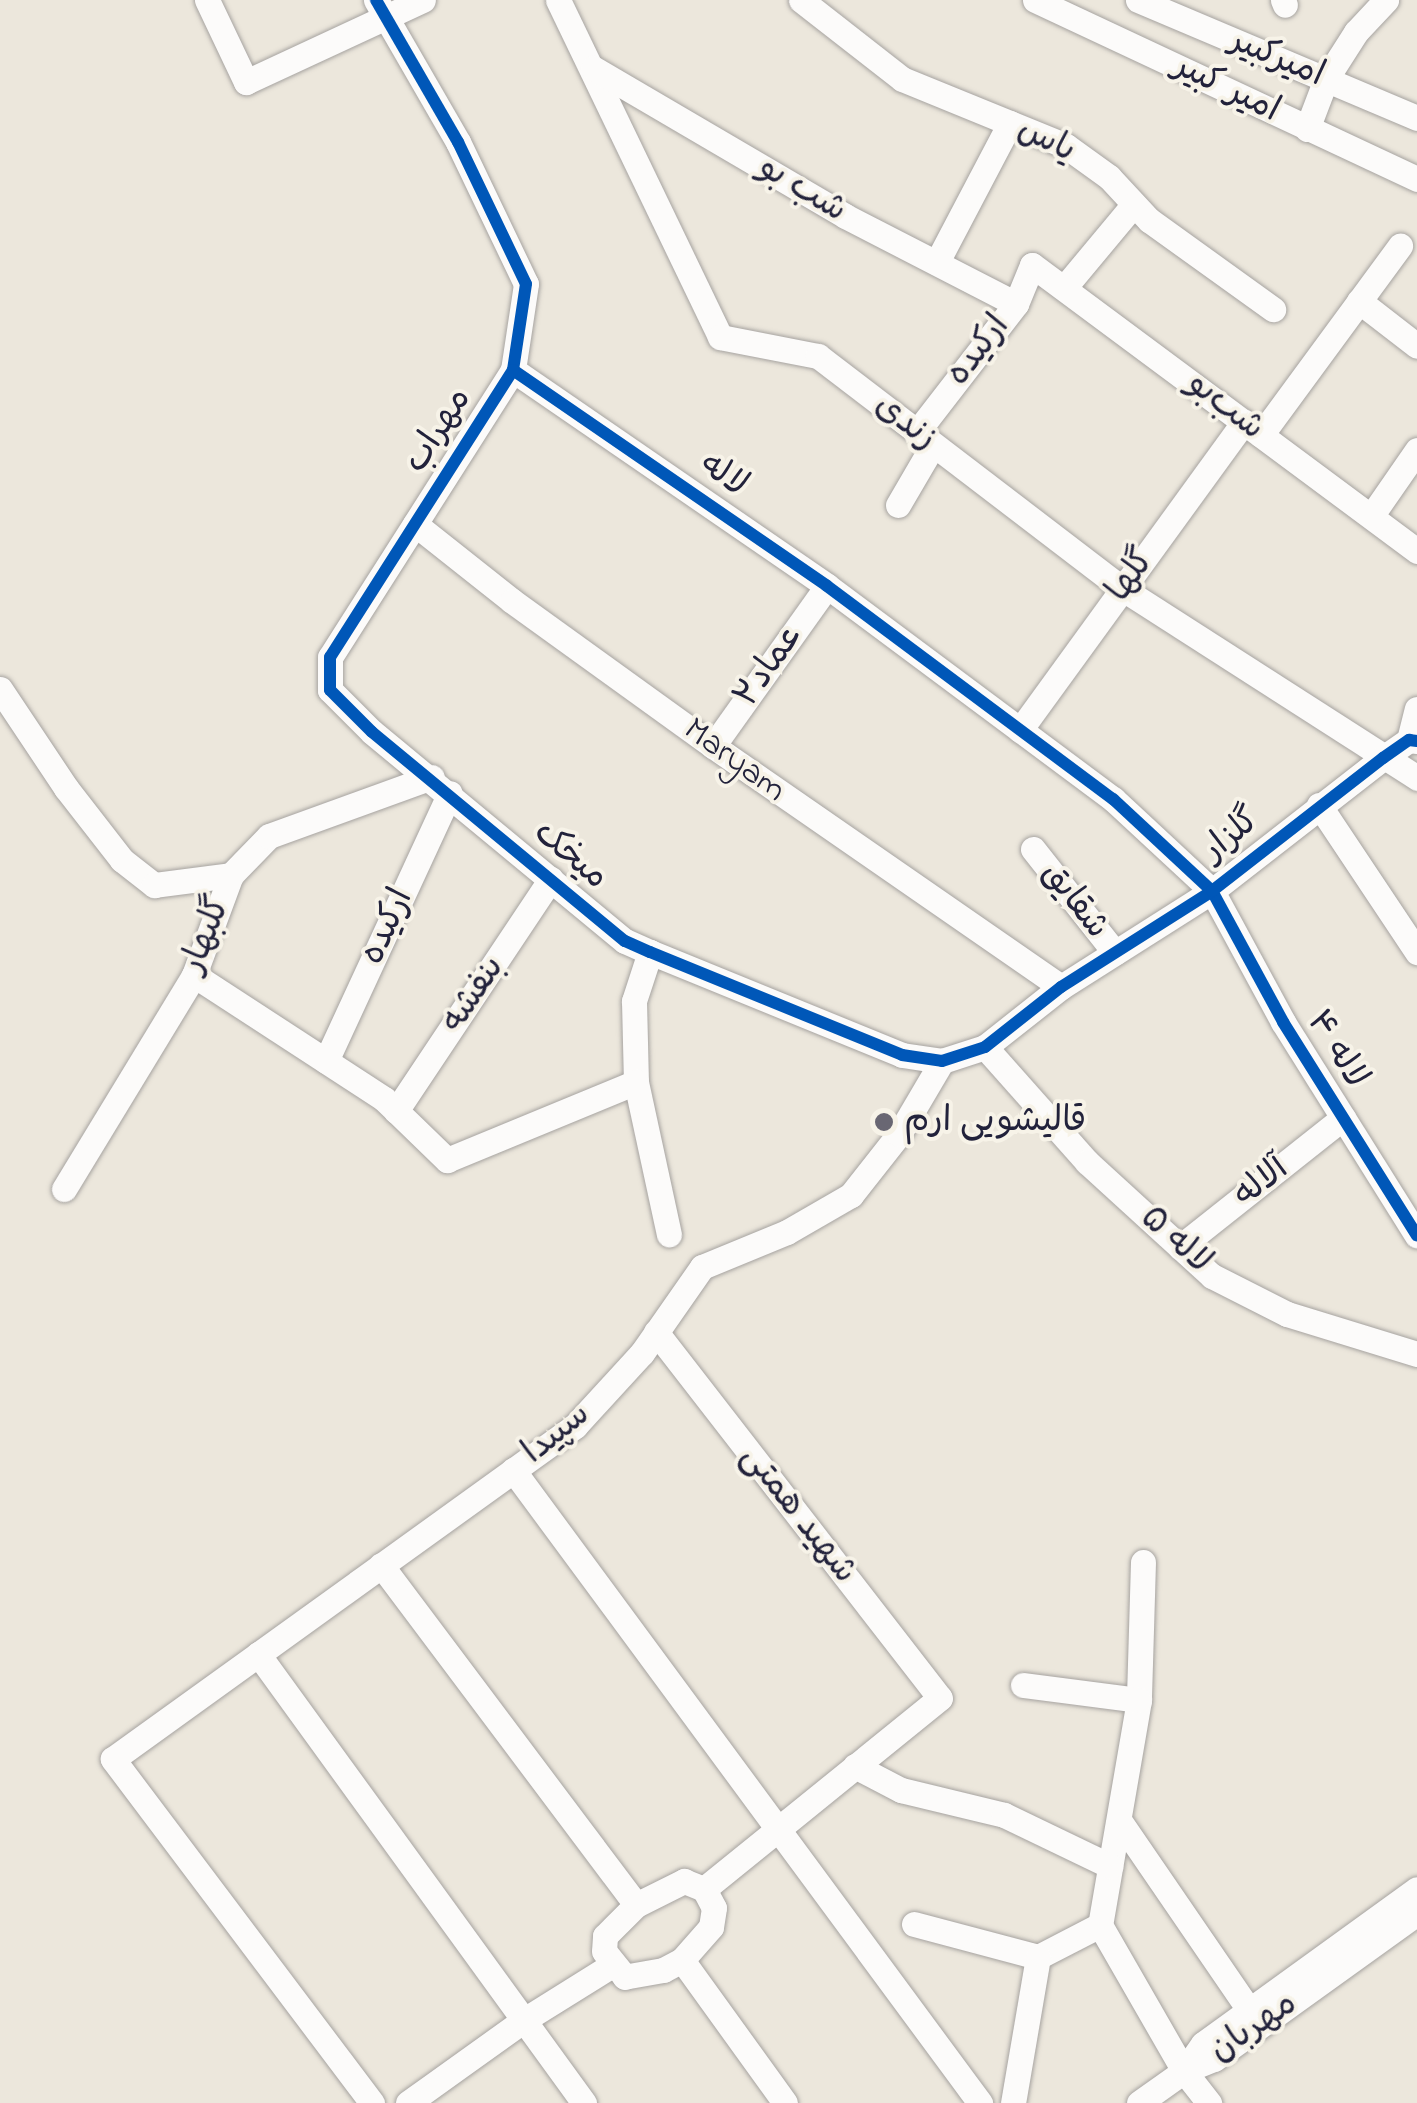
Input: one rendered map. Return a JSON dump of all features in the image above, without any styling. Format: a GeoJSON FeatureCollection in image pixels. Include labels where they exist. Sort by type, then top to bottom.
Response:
{"type":"FeatureCollection","features":[{"type":"Feature","properties":{"kind":"street"},"geometry":{"type":"LineString","coordinates":[[207,0],[246,82],[380,9],[423,0]]}},
{"type":"Feature","properties":{"kind":"street","name":"زندی"},"geometry":{"type":"LineString","coordinates":[[558,0],[720,337],[818,356],[1123,589],[1417,778]]}},
{"type":"Feature","properties":{"kind":"street","name":"یاس"},"geometry":{"type":"LineString","coordinates":[[802,0],[902,79],[1066,146],[1110,177],[1149,220],[1273,308]]}},
{"type":"Feature","properties":{"kind":"street","name":"امیر کبیر"},"geometry":{"type":"LineString","coordinates":[[1035,0],[1417,180]]}},
{"type":"Feature","properties":{"kind":"street","name":"امیرکبیر"},"geometry":{"type":"LineString","coordinates":[[1138,0],[1417,118]]}},
{"type":"Feature","properties":{"kind":"street"},"geometry":{"type":"LineString","coordinates":[[1307,128],[1326,79],[1356,32],[1386,0]]}},
{"type":"Feature","properties":{"kind":"street"},"geometry":{"type":"LineString","coordinates":[[380,9],[458,142],[526,284],[513,370]]}},
{"type":"Feature","properties":{"kind":"street","name":"شب بو"},"geometry":{"type":"LineString","coordinates":[[593,68],[845,216],[1016,304]]}},
{"type":"Feature","properties":{"kind":"street"},"geometry":{"type":"LineString","coordinates":[[937,262],[1010,123]]}},
{"type":"Feature","properties":{"kind":"street"},"geometry":{"type":"LineString","coordinates":[[1064,288],[1134,204]]}},
{"type":"Feature","properties":{"kind":"street","name":"گلها"},"geometry":{"type":"LineString","coordinates":[[1020,730],[1123,589],[1359,302],[1400,246]]}},
{"type":"Feature","properties":{"kind":"street","name":"ارکیده"},"geometry":{"type":"LineString","coordinates":[[898,504],[925,439],[1016,304],[1032,265]]}},
{"type":"Feature","properties":{"kind":"street","name":"شب‌بو"},"geometry":{"type":"LineString","coordinates":[[1032,265],[1417,551]]}},
{"type":"Feature","properties":{"kind":"street"},"geometry":{"type":"LineString","coordinates":[[1359,302],[1417,346]]}},
{"type":"Feature","properties":{"kind":"street","name":"مهراب"},"geometry":{"type":"LineString","coordinates":[[415,524],[513,370]]}},
{"type":"Feature","properties":{"kind":"street","name":"لاله"},"geometry":{"type":"LineString","coordinates":[[513,370],[827,586],[1113,799],[1212,891]]}},
{"type":"Feature","properties":{"kind":"street"},"geometry":{"type":"LineString","coordinates":[[1372,516],[1417,450]]}},
{"type":"Feature","properties":{"kind":"street","name":"Maryam"},"geometry":{"type":"LineString","coordinates":[[415,524],[512,601],[713,746],[1061,987]]}},
{"type":"Feature","properties":{"kind":"street","name":"میخک"},"geometry":{"type":"LineString","coordinates":[[415,524],[330,657],[330,690],[372,732],[441,785],[625,941],[902,1055],[942,1062]]}},
{"type":"Feature","properties":{"kind":"street","name":"عماد۲"},"geometry":{"type":"LineString","coordinates":[[713,746],[827,586]]}},
{"type":"Feature","properties":{"kind":"street"},"geometry":{"type":"LineString","coordinates":[[0,689],[66,788],[122,860],[154,885],[231,875]]}},
{"type":"Feature","properties":{"kind":"street","name":"گلزار"},"geometry":{"type":"LineString","coordinates":[[985,1047],[1061,987],[1212,891],[1319,805],[1413,740],[1417,710]]}},
{"type":"Feature","properties":{"kind":"street","name":"ارکیده"},"geometry":{"type":"LineString","coordinates":[[326,1061],[441,785]]}},
{"type":"Feature","properties":{"kind":"street","name":"گلبهار"},"geometry":{"type":"LineString","coordinates":[[64,1189],[194,975],[231,875],[269,836],[441,785]]}},
{"type":"Feature","properties":{"kind":"street"},"geometry":{"type":"LineString","coordinates":[[1319,805],[1417,952]]}},
{"type":"Feature","properties":{"kind":"street","name":"شقایق"},"geometry":{"type":"LineString","coordinates":[[1033,850],[1115,953]]}},
{"type":"Feature","properties":{"kind":"street","name":"بنفشه"},"geometry":{"type":"LineString","coordinates":[[396,1110],[552,879]]}},
{"type":"Feature","properties":{"kind":"street","name":"لاله ۴"},"geometry":{"type":"LineString","coordinates":[[1212,891],[1283,1022],[1417,1236]]}},
{"type":"Feature","properties":{"kind":"street"},"geometry":{"type":"LineString","coordinates":[[650,952],[634,1001],[636,1082],[669,1234]]}},
{"type":"Feature","properties":{"kind":"street"},"geometry":{"type":"LineString","coordinates":[[194,975],[396,1110],[447,1160],[636,1082]]}},
{"type":"Feature","properties":{"kind":"street"},"geometry":{"type":"LineString","coordinates":[[942,1062],[985,1047]]}},
{"type":"Feature","properties":{"kind":"street","name":"لاله ۵"},"geometry":{"type":"LineString","coordinates":[[985,1047],[1087,1162],[1212,1276],[1287,1314],[1415,1352]]}},
{"type":"Feature","properties":{"kind":"street","name":"سپیدا"},"geometry":{"type":"LineString","coordinates":[[372,2103],[113,1759],[575,1426],[656,1332],[702,1268],[788,1232],[851,1195],[899,1134],[942,1062]]}},
{"type":"Feature","properties":{"kind":"street","name":"آلاله"},"geometry":{"type":"LineString","coordinates":[[1180,1247],[1343,1118]]}},
{"type":"Feature","properties":{"kind":"street","name":"شهید همتی"},"geometry":{"type":"LineString","coordinates":[[656,1332],[940,1698],[854,1766]]}},
{"type":"Feature","properties":{"kind":"street"},"geometry":{"type":"LineString","coordinates":[[513,1470],[980,2103]]}},
{"type":"Feature","properties":{"kind":"street"},"geometry":{"type":"LineString","coordinates":[[1143,1562],[1140,1700],[1100,1924],[1184,2071],[1209,2103]]}},
{"type":"Feature","properties":{"kind":"street"},"geometry":{"type":"LineString","coordinates":[[381,1565],[636,1905]]}},
{"type":"Feature","properties":{"kind":"street"},"geometry":{"type":"LineString","coordinates":[[258,1654],[584,2103]]}},
{"type":"Feature","properties":{"kind":"street"},"geometry":{"type":"LineString","coordinates":[[1023,1685],[1140,1700]]}},
{"type":"Feature","properties":{"kind":"street"},"geometry":{"type":"LineString","coordinates":[[704,1890],[854,1766],[901,1790],[1004,1815],[1110,1866]]}},
{"type":"Feature","properties":{"kind":"street"},"geometry":{"type":"LineString","coordinates":[[1118,1820],[1249,2010]]}},
{"type":"Feature","properties":{"kind":"street"},"geometry":{"type":"LineString","coordinates":[[684,1881],[704,1890],[714,1908],[712,1927],[682,1960],[642,1976],[625,1978],[612,1966],[604,1951],[605,1936],[636,1905],[684,1881]]}},
{"type":"Feature","properties":{"kind":"street","name":"مهربان"},"geometry":{"type":"LineString","coordinates":[[1184,2071],[1203,2044],[1417,1889]]}},
{"type":"Feature","properties":{"kind":"street","name":"مهربان"},"geometry":{"type":"LineString","coordinates":[[1184,2071],[1214,2059],[1417,1913]]}},
{"type":"Feature","properties":{"kind":"street"},"geometry":{"type":"LineString","coordinates":[[914,1924],[1038,1957],[1100,1924]]}},
{"type":"Feature","properties":{"kind":"street"},"geometry":{"type":"LineString","coordinates":[[1013,2103],[1038,1957]]}},
{"type":"Feature","properties":{"kind":"street"},"geometry":{"type":"LineString","coordinates":[[682,1960],[785,2103]]}},
{"type":"Feature","properties":{"kind":"street"},"geometry":{"type":"LineString","coordinates":[[408,2103],[524,2020],[612,1966]]}},
{"type":"Feature","properties":{"kind":"street"},"geometry":{"type":"LineString","coordinates":[[1138,2103],[1184,2071]]}},
{"type":"Feature","properties":{"kind":"cycle path"},"geometry":{"type":"LineString","coordinates":[[376,0],[458,142],[526,284],[513,370],[827,586],[1113,799],[1212,891],[1283,1022],[1417,1236]]}},
{"type":"Feature","properties":{"kind":"cycle path"},"geometry":{"type":"LineString","coordinates":[[513,370],[330,657],[330,690],[372,732],[625,941],[650,952],[902,1055],[942,1061],[985,1047],[1061,987],[1212,891],[1383,758],[1409,740],[1417,741]]}},
{"type":"Feature","properties":{"kind":"place","name":"قالیشویی ارم"},"geometry":{"type":"Point","coordinates":[884,1122]}}]}
